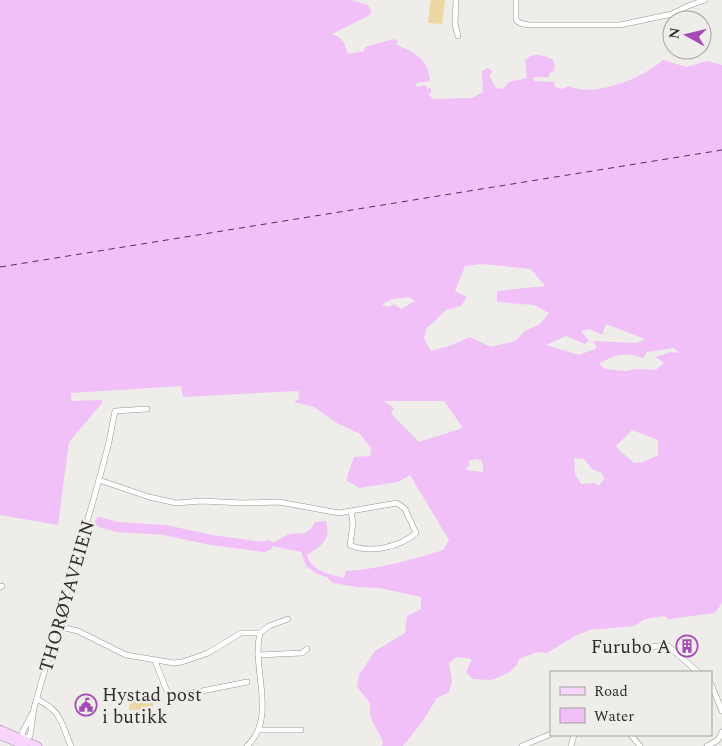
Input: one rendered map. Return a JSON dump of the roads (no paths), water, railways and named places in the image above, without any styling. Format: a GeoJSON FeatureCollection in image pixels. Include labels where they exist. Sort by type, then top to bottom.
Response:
{"type":"FeatureCollection","features":[{"type":"Feature","properties":{"kind":"main road"},"geometry":{"type":"LineString","coordinates":[[0,729],[25,744]]}},
{"type":"Feature","properties":{"kind":"main road"},"geometry":{"type":"LineString","coordinates":[[0,736],[38,746]]}},
{"type":"Feature","properties":{"kind":"street"},"geometry":{"type":"LineString","coordinates":[[456,0],[455,24],[458,36]]}},
{"type":"Feature","properties":{"kind":"street"},"geometry":{"type":"LineString","coordinates":[[516,0],[516,20],[528,25],[620,25],[672,14],[705,0]]}},
{"type":"Feature","properties":{"kind":"street","name":"THORØYAVEIEN"},"geometry":{"type":"LineString","coordinates":[[25,744],[22,733],[37,698],[99,480],[109,442],[114,411],[147,409]]}},
{"type":"Feature","properties":{"kind":"street"},"geometry":{"type":"LineString","coordinates":[[99,480],[149,497],[176,503],[207,501],[242,503],[279,502],[332,513],[397,503],[406,509],[416,532],[412,536],[393,545],[368,549],[355,547],[350,544],[353,522],[350,511]]}},
{"type":"Feature","properties":{"kind":"street"},"geometry":{"type":"LineString","coordinates":[[56,626],[78,631],[126,656],[174,663],[208,653],[241,633],[260,633],[269,626],[288,619]]}},
{"type":"Feature","properties":{"kind":"street"},"geometry":{"type":"LineString","coordinates":[[247,746],[259,730],[262,708],[258,655],[260,633]]}},
{"type":"Feature","properties":{"kind":"street"},"geometry":{"type":"LineString","coordinates":[[613,651],[667,645],[697,671]]}},
{"type":"Feature","properties":{"kind":"street"},"geometry":{"type":"LineString","coordinates":[[258,655],[302,653],[307,649]]}},
{"type":"Feature","properties":{"kind":"street"},"geometry":{"type":"LineString","coordinates":[[155,661],[167,691],[172,695],[187,694],[247,682]]}},
{"type":"Feature","properties":{"kind":"street"},"geometry":{"type":"LineString","coordinates":[[712,686],[722,711]]}},
{"type":"Feature","properties":{"kind":"street"},"geometry":{"type":"LineString","coordinates":[[37,698],[52,707],[58,714],[71,746]]}},
{"type":"Feature","properties":{"kind":"street"},"geometry":{"type":"LineString","coordinates":[[259,730],[301,730]]}},
{"type":"Feature","properties":{"kind":"street"},"geometry":{"type":"LineString","coordinates":[[707,746],[718,740],[722,732]]}},
{"type":"Feature","properties":{"kind":"street"},"geometry":{"type":"LineString","coordinates":[[522,746],[550,734]]}},
{"type":"Feature","properties":{"kind":"street"},"geometry":{"type":"LineString","coordinates":[[631,736],[640,746]]}},
{"type":"Feature","properties":{"kind":"water"},"geometry":{"type":"Polygon","coordinates":[[[0,0],[351,0],[368,5],[371,10],[370,15],[332,34],[341,39],[348,54],[364,51],[365,47],[394,39],[398,41],[396,44],[419,57],[427,66],[430,81],[416,83],[417,87],[426,85],[427,89],[431,88],[431,93],[428,94],[433,99],[472,98],[483,92],[482,71],[488,68],[493,72],[489,75],[496,88],[503,89],[509,82],[527,78],[525,60],[534,55],[541,55],[552,59],[555,64],[554,71],[548,77],[533,77],[534,81],[554,82],[555,87],[562,89],[569,86],[592,90],[605,88],[644,73],[663,60],[687,67],[707,61],[722,65],[722,603],[715,613],[669,619],[664,616],[645,619],[634,626],[590,630],[575,636],[547,653],[538,652],[521,658],[517,665],[508,673],[489,680],[473,679],[466,672],[472,659],[457,657],[449,663],[452,681],[449,692],[437,698],[422,722],[403,746],[382,746],[383,742],[370,716],[370,703],[357,687],[359,675],[375,651],[405,633],[407,616],[421,609],[421,597],[379,588],[333,583],[327,577],[317,574],[306,566],[301,552],[268,545],[287,535],[305,533],[315,522],[326,521],[327,533],[324,541],[307,555],[312,565],[327,573],[344,578],[346,571],[407,561],[443,550],[449,540],[410,475],[398,482],[359,488],[346,480],[354,457],[370,456],[371,448],[360,434],[337,423],[314,407],[294,402],[299,399],[298,391],[183,397],[181,386],[71,393],[71,401],[102,400],[102,403],[69,442],[58,525],[0,515],[0,0]],[[482,264],[465,266],[455,291],[467,297],[461,306],[446,310],[426,329],[424,338],[431,351],[470,337],[491,347],[515,341],[525,331],[540,324],[549,313],[534,305],[497,302],[497,291],[545,286],[531,269],[482,264]],[[409,297],[392,299],[382,305],[389,307],[394,304],[401,309],[415,301],[409,297]],[[606,324],[602,335],[590,329],[581,331],[589,341],[585,344],[566,336],[546,345],[579,355],[597,348],[593,341],[637,343],[645,339],[606,324]],[[674,348],[647,352],[643,358],[625,354],[609,358],[599,364],[605,369],[625,371],[637,369],[656,370],[664,363],[656,357],[671,352],[679,353],[674,348]],[[383,401],[394,408],[391,414],[419,442],[463,428],[444,401],[383,401]],[[632,430],[616,446],[634,463],[643,462],[658,455],[658,440],[632,430]],[[574,458],[575,474],[581,484],[595,483],[599,486],[604,479],[602,473],[592,469],[584,459],[574,458]],[[481,460],[468,461],[470,466],[465,468],[467,470],[483,472],[481,460]]]}},
{"type":"Feature","properties":{"kind":"waterway"},"geometry":{"type":"LineString","coordinates":[[100,522],[117,527],[165,530],[211,540],[264,547],[268,545]]}},
{"type":"Feature","properties":{"kind":"place","name":"Furubo A"},"geometry":{"type":"Point","coordinates":[687,646]}},
{"type":"Feature","properties":{"kind":"place","name":"Hystad post i butikk"},"geometry":{"type":"Point","coordinates":[86,705]}}]}
